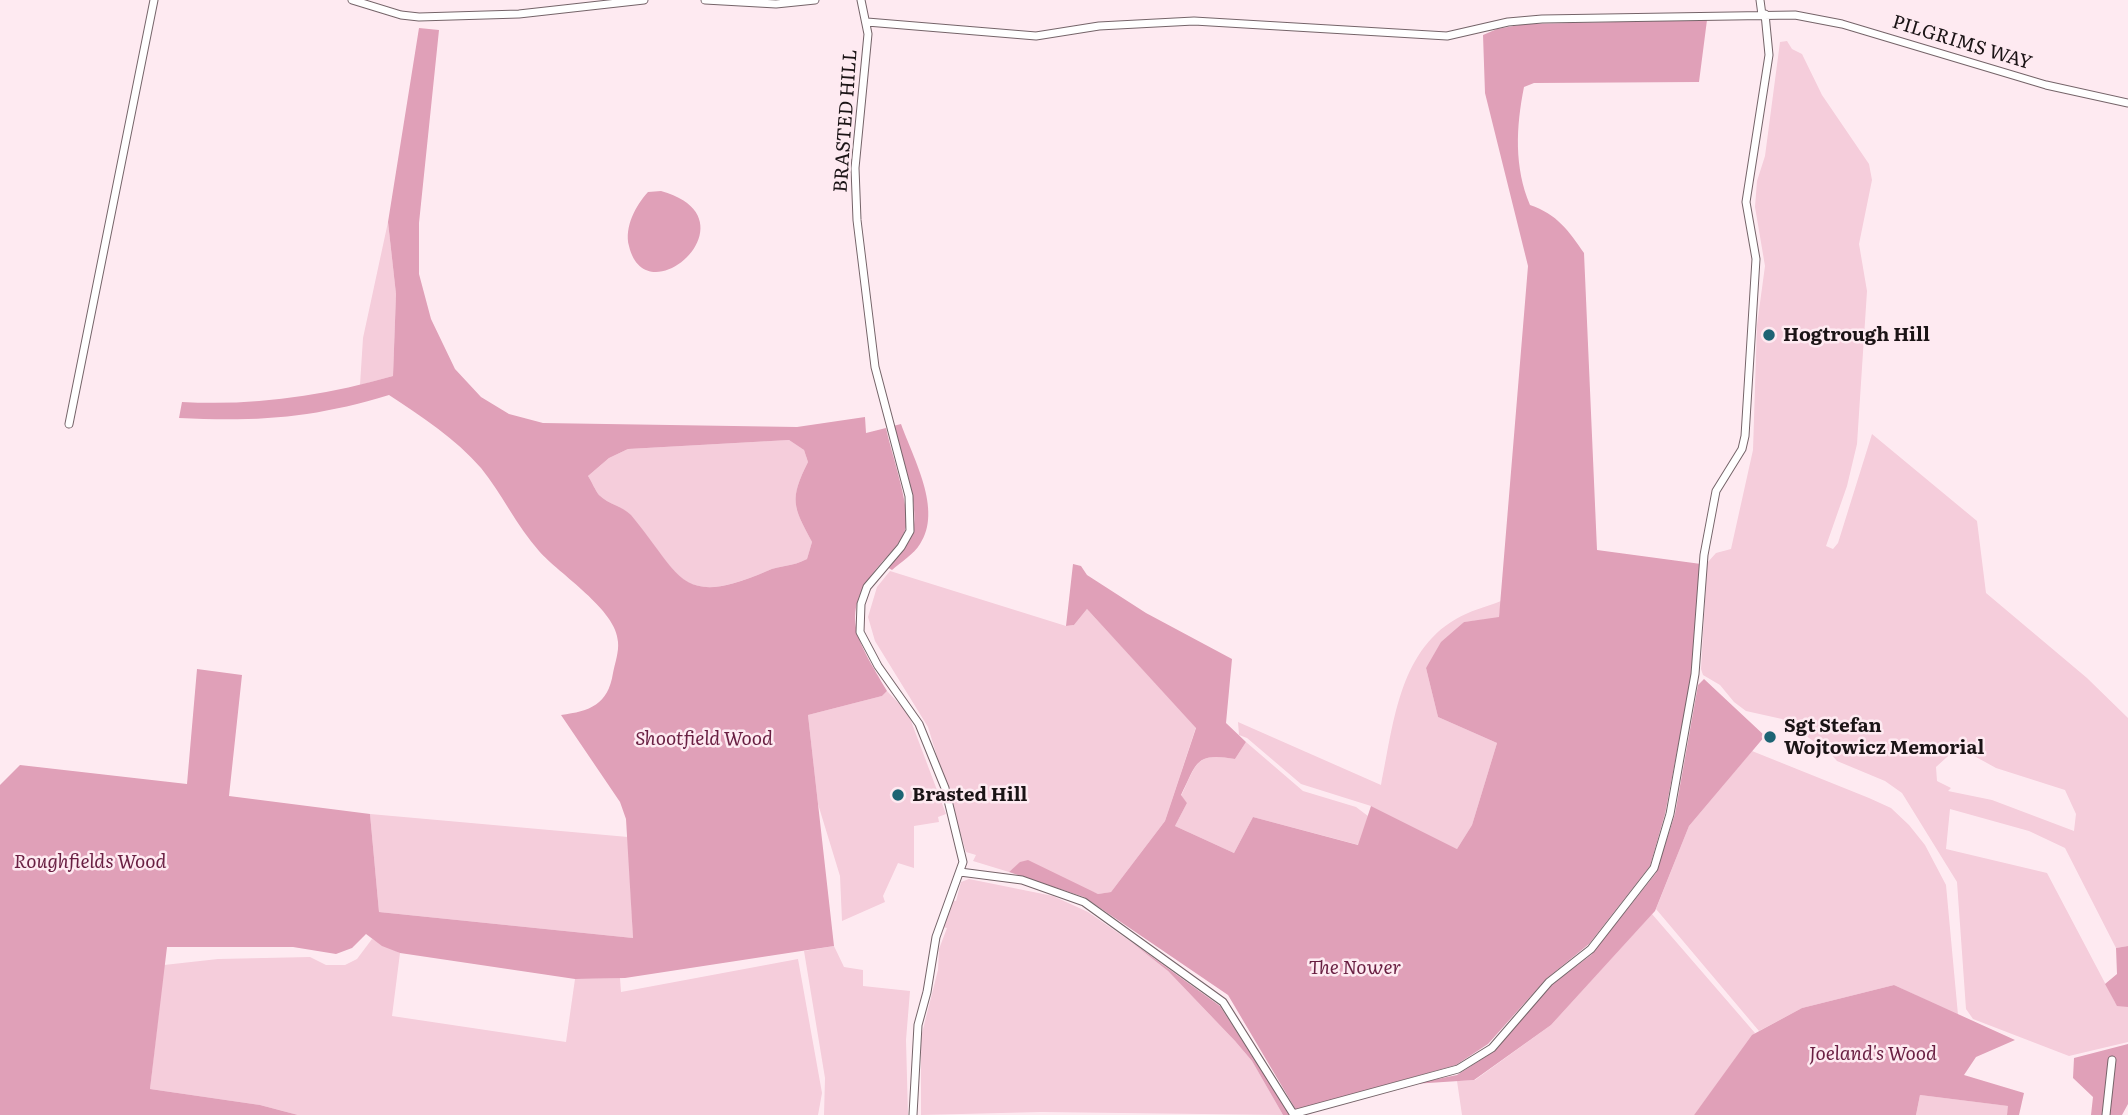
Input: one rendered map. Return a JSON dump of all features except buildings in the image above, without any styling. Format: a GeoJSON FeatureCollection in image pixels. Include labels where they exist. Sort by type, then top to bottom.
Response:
{"type":"FeatureCollection","features":[{"type":"Feature","properties":{"kind":"street"},"geometry":{"type":"LineString","coordinates":[[69,424],[154,0]]}},
{"type":"Feature","properties":{"kind":"street"},"geometry":{"type":"LineString","coordinates":[[352,0],[401,15],[419,17],[519,14],[644,0]]}},
{"type":"Feature","properties":{"kind":"street"},"geometry":{"type":"LineString","coordinates":[[705,0],[776,4],[815,0]]}},
{"type":"Feature","properties":{"kind":"street","name":"BRASTED HILL"},"geometry":{"type":"LineString","coordinates":[[861,0],[867,22],[867,59],[855,168],[857,220],[876,367],[909,496],[911,518],[910,531],[901,547],[867,587],[861,604],[860,632],[878,666],[919,724],[945,788],[961,848],[960,872],[936,937],[927,992],[916,1033],[914,1115]]}},
{"type":"Feature","properties":{"kind":"street"},"geometry":{"type":"LineString","coordinates":[[960,872],[1022,880],[1084,902],[1223,1002],[1294,1114],[1458,1069],[1492,1048],[1549,982],[1591,949],[1654,868],[1670,814],[1695,674],[1704,555],[1716,491],[1742,449],[1745,436],[1756,259],[1746,202],[1769,55],[1760,0]]}},
{"type":"Feature","properties":{"kind":"street","name":"PILGRIMS WAY"},"geometry":{"type":"LineString","coordinates":[[867,22],[1036,36],[1099,26],[1194,21],[1447,36],[1508,22],[1542,19],[1795,15],[1842,24],[2046,85],[2128,103]]}},
{"type":"Feature","properties":{"kind":"street"},"geometry":{"type":"LineString","coordinates":[[2106,1115],[2112,1060]]}},
{"type":"Feature","properties":{"kind":"shaded area"},"geometry":{"type":"Polygon","coordinates":[[[1787,41],[1792,49],[1802,54],[1822,95],[1869,164],[1872,180],[1859,244],[1867,291],[1857,444],[1847,486],[1826,546],[1833,549],[1838,543],[1872,434],[1977,521],[1986,593],[2087,678],[2128,718],[2128,946],[2116,948],[2065,848],[2029,831],[1950,809],[1946,849],[2047,873],[2115,1002],[2128,1004],[2128,1042],[2069,1056],[1973,1019],[1966,1009],[1957,882],[1902,793],[1885,781],[1837,761],[1829,752],[1782,719],[1746,711],[1734,702],[1720,685],[1703,675],[1701,669],[1707,563],[1716,553],[1731,549],[1753,450],[1757,325],[1765,266],[1755,207],[1757,181],[1765,156],[1780,42],[1787,41]],[[1958,747],[1936,767],[1937,781],[1951,788],[1948,791],[1992,800],[2074,831],[2076,814],[2065,790],[1996,768],[1958,747]]]}},
{"type":"Feature","properties":{"kind":"shaded area"},"geometry":{"type":"Polygon","coordinates":[[[388,222],[396,294],[393,376],[360,385],[363,338],[388,222]]]}},
{"type":"Feature","properties":{"kind":"shaded area"},"geometry":{"type":"Polygon","coordinates":[[[789,440],[804,450],[808,462],[796,495],[797,511],[812,542],[807,559],[715,587],[698,586],[673,570],[630,515],[599,495],[588,476],[609,458],[628,449],[789,440]]]}},
{"type":"Feature","properties":{"kind":"shaded area"},"geometry":{"type":"Polygon","coordinates":[[[890,571],[1066,626],[1074,625],[1087,609],[1196,727],[1165,821],[1111,892],[1098,894],[1020,863],[1009,872],[973,861],[976,855],[966,852],[928,727],[875,641],[868,617],[877,587],[890,571]]]}},
{"type":"Feature","properties":{"kind":"shaded area"},"geometry":{"type":"Polygon","coordinates":[[[1501,601],[1499,618],[1464,622],[1426,668],[1438,717],[1497,743],[1472,825],[1457,849],[1371,806],[1301,784],[1247,738],[1239,735],[1238,722],[1381,785],[1401,693],[1422,651],[1437,633],[1456,619],[1501,601]]]}},
{"type":"Feature","properties":{"kind":"shaded area"},"geometry":{"type":"Polygon","coordinates":[[[887,691],[908,713],[946,814],[938,817],[939,822],[914,826],[914,868],[898,863],[883,896],[885,902],[842,921],[840,876],[818,804],[808,715],[882,696],[887,691]]]}},
{"type":"Feature","properties":{"kind":"shaded area"},"geometry":{"type":"Polygon","coordinates":[[[1246,742],[1303,791],[1356,807],[1368,816],[1359,845],[1253,817],[1234,853],[1175,826],[1187,803],[1181,796],[1199,762],[1212,757],[1235,759],[1246,742]]]}},
{"type":"Feature","properties":{"kind":"shaded area"},"geometry":{"type":"Polygon","coordinates":[[[1752,751],[1891,808],[1925,845],[1946,885],[1958,1015],[1894,985],[1802,1008],[1759,1031],[1656,909],[1689,826],[1752,751]]]}},
{"type":"Feature","properties":{"kind":"shaded area"},"geometry":{"type":"Polygon","coordinates":[[[370,814],[628,837],[633,938],[379,912],[370,814]]]}},
{"type":"Feature","properties":{"kind":"shaded area"},"geometry":{"type":"Polygon","coordinates":[[[969,879],[1053,896],[1088,912],[1130,941],[1168,971],[1235,1041],[1252,1061],[1283,1115],[1041,1112],[921,1115],[921,1037],[938,970],[939,949],[947,928],[942,927],[951,900],[956,901],[961,882],[969,879]]]}},
{"type":"Feature","properties":{"kind":"shaded area"},"geometry":{"type":"Polygon","coordinates":[[[1652,914],[1755,1033],[1694,1115],[1462,1115],[1457,1081],[1475,1080],[1551,1025],[1652,914]]]}},
{"type":"Feature","properties":{"kind":"shaded area"},"geometry":{"type":"Polygon","coordinates":[[[372,939],[400,953],[392,1016],[566,1042],[575,979],[620,978],[621,992],[798,959],[822,1093],[818,1115],[298,1115],[260,1105],[150,1089],[164,965],[218,959],[310,957],[326,965],[345,965],[357,959],[372,939]]]}},
{"type":"Feature","properties":{"kind":"shaded area"},"geometry":{"type":"Polygon","coordinates":[[[834,946],[844,967],[863,970],[863,986],[910,991],[906,1040],[908,1115],[824,1115],[825,1078],[804,951],[834,946]]]}},
{"type":"Feature","properties":{"kind":"shaded area"},"geometry":{"type":"Polygon","coordinates":[[[1920,1095],[2009,1106],[2007,1115],[1916,1115],[1920,1095]]]}},
{"type":"Feature","properties":{"kind":"green space","name":"The Nower"},"geometry":{"type":"Polygon","coordinates":[[[1707,20],[1699,82],[1534,83],[1524,87],[1519,117],[1519,162],[1530,205],[1555,218],[1584,253],[1597,550],[1701,564],[1692,673],[1665,814],[1650,866],[1589,944],[1546,979],[1488,1044],[1456,1065],[1296,1110],[1228,995],[1084,897],[1009,872],[1020,862],[1028,860],[1098,894],[1111,892],[1165,821],[1196,728],[1087,609],[1074,625],[1066,626],[1073,564],[1081,566],[1087,575],[1146,613],[1232,659],[1226,723],[1246,742],[1235,759],[1212,757],[1199,762],[1181,795],[1187,803],[1175,826],[1234,853],[1253,817],[1358,845],[1371,806],[1457,849],[1472,825],[1497,743],[1438,717],[1426,668],[1441,642],[1464,622],[1499,617],[1528,266],[1485,93],[1483,35],[1497,29],[1525,24],[1707,20]]]}},
{"type":"Feature","properties":{"kind":"green space"},"geometry":{"type":"Polygon","coordinates":[[[419,28],[439,30],[419,223],[419,274],[431,319],[455,369],[481,397],[509,414],[543,423],[797,427],[865,417],[866,433],[886,428],[903,493],[906,527],[899,542],[868,581],[859,597],[855,612],[860,641],[887,691],[882,696],[808,715],[834,946],[625,978],[575,979],[400,953],[382,946],[366,934],[352,948],[336,954],[293,947],[167,947],[150,1089],[260,1105],[298,1115],[0,1115],[0,785],[20,765],[187,784],[197,669],[242,675],[229,796],[370,814],[379,912],[633,938],[626,819],[620,802],[561,715],[589,708],[607,692],[618,650],[615,630],[598,605],[539,551],[481,468],[449,438],[389,395],[336,409],[285,417],[179,418],[182,402],[289,398],[393,376],[396,294],[388,222],[419,28]],[[789,440],[628,449],[609,458],[588,476],[599,495],[631,515],[673,570],[685,580],[699,586],[716,587],[807,559],[812,542],[797,511],[796,503],[798,485],[808,462],[804,450],[789,440]]]}},
{"type":"Feature","properties":{"kind":"green space"},"geometry":{"type":"Polygon","coordinates":[[[661,191],[688,204],[700,221],[698,240],[688,256],[672,268],[655,272],[639,266],[629,246],[628,231],[635,210],[648,192],[661,191]]]}},
{"type":"Feature","properties":{"kind":"green space"},"geometry":{"type":"Polygon","coordinates":[[[901,424],[924,484],[928,516],[920,544],[892,570],[887,567],[906,545],[914,526],[910,482],[893,426],[901,424]]]}},
{"type":"Feature","properties":{"kind":"green space"},"geometry":{"type":"Polygon","coordinates":[[[1704,679],[1765,736],[1689,826],[1655,911],[1551,1025],[1474,1080],[1413,1084],[1457,1075],[1493,1052],[1550,986],[1591,955],[1656,873],[1675,814],[1698,685],[1704,679]]]}},
{"type":"Feature","properties":{"kind":"green space"},"geometry":{"type":"Polygon","coordinates":[[[1130,941],[1220,1006],[1290,1115],[1283,1115],[1252,1061],[1235,1041],[1168,971],[1130,941]]]}},
{"type":"Feature","properties":{"kind":"green space"},"geometry":{"type":"Polygon","coordinates":[[[2128,946],[2128,1007],[2117,1006],[2105,984],[2117,974],[2116,948],[2128,946]]]}},
{"type":"Feature","properties":{"kind":"green space","name":"Joeland's Wood"},"geometry":{"type":"Polygon","coordinates":[[[1894,985],[2015,1040],[1976,1057],[1964,1075],[2024,1093],[2019,1115],[2007,1115],[2008,1106],[1920,1095],[1916,1115],[1694,1115],[1752,1035],[1802,1008],[1894,985]]]}},
{"type":"Feature","properties":{"kind":"green space"},"geometry":{"type":"Polygon","coordinates":[[[2128,1044],[2128,1104],[2122,1115],[2091,1115],[2093,1097],[2073,1078],[2074,1058],[2128,1044]]]}},
{"type":"Feature","properties":{"kind":"place","name":"Hogtrough Hill"},"geometry":{"type":"Point","coordinates":[1769,335]}},
{"type":"Feature","properties":{"kind":"place","name":"Sgt Stefan Wojtowicz Memorial"},"geometry":{"type":"Point","coordinates":[1770,737]}},
{"type":"Feature","properties":{"kind":"place","name":"Brasted Hill"},"geometry":{"type":"Point","coordinates":[898,795]}},
{"type":"Feature","properties":{"kind":"park label","name":"Shootfield Wood"},"geometry":{"type":"Point","coordinates":[704,739]}},
{"type":"Feature","properties":{"kind":"park label","name":"Roughfields Wood"},"geometry":{"type":"Point","coordinates":[90,862]}}]}
